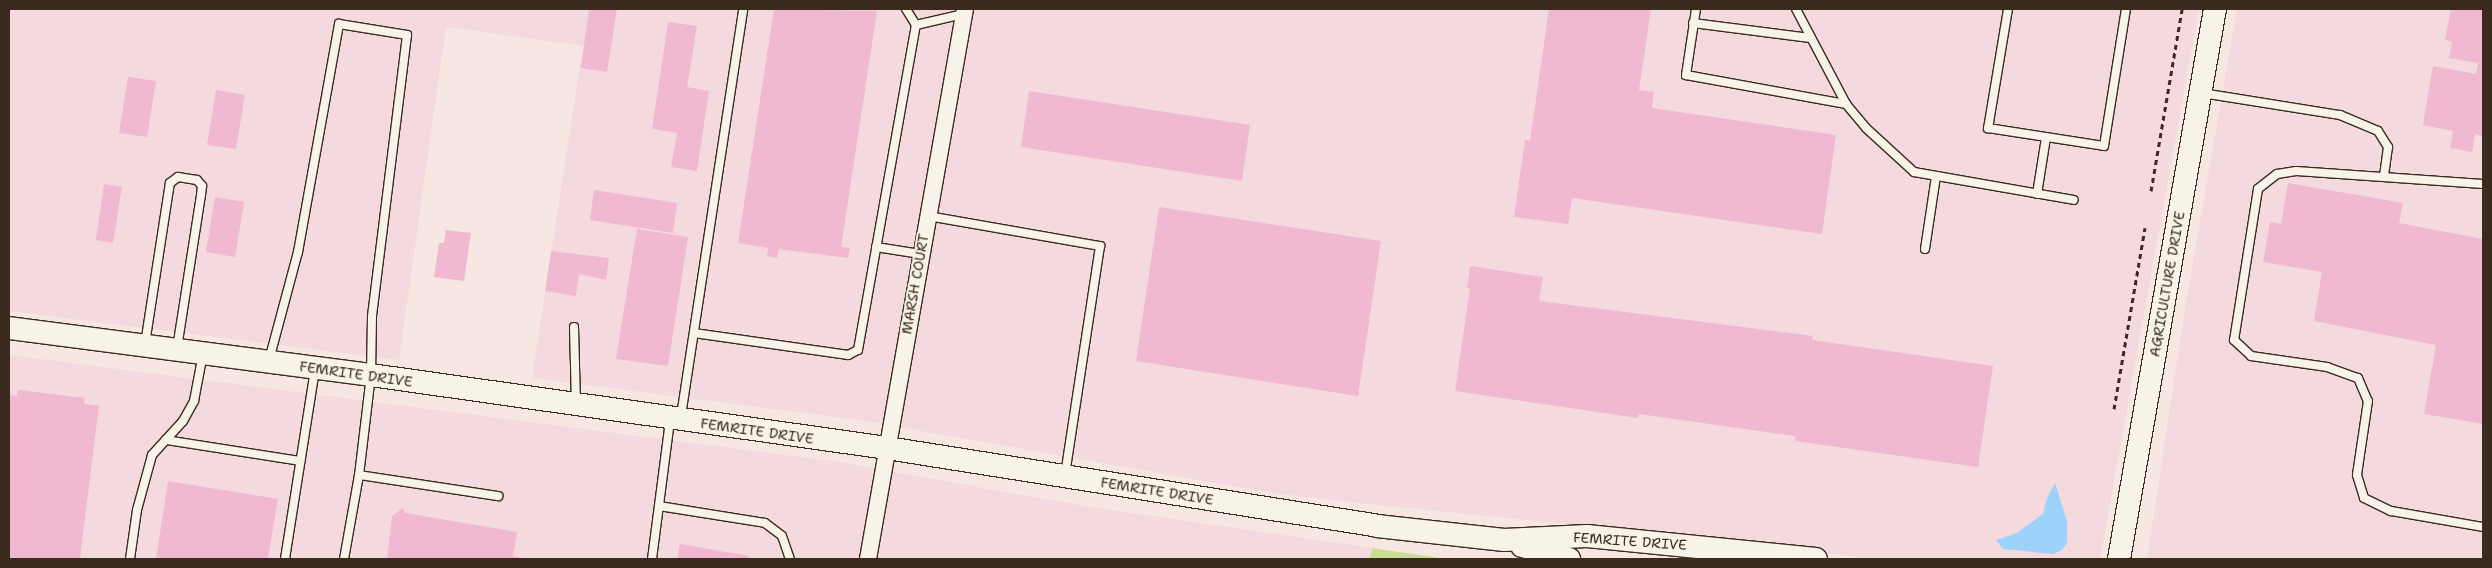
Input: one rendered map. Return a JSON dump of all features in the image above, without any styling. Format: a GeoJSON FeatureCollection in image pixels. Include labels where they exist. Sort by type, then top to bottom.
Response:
{"type":"FeatureCollection","features":[{"type":"Feature","properties":{"kind":"street","name":"AGRICULTURE DRIVE"},"geometry":{"type":"LineString","coordinates":[[2119,559],[2215,9]]}},
{"type":"Feature","properties":{"kind":"street","name":"MARSH COURT"},"geometry":{"type":"LineString","coordinates":[[868,559],[920,254],[964,12]]}},
{"type":"Feature","properties":{"kind":"street","name":"FEMRITE DRIVE"},"geometry":{"type":"LineString","coordinates":[[9,328],[371,375],[887,448],[1377,526],[1504,540],[1587,536],[1816,559]]}},
{"type":"Feature","properties":{"kind":"street","name":"FEMRITE DRIVE"},"geometry":{"type":"LineString","coordinates":[[1504,540],[1569,559]]}},
{"type":"Feature","properties":{"kind":"lane"},"geometry":{"type":"LineString","coordinates":[[652,559],[658,506],[694,333],[742,9]]}},
{"type":"Feature","properties":{"kind":"lane"},"geometry":{"type":"LineString","coordinates":[[694,333],[848,355],[858,350],[862,340],[876,247],[916,25],[906,9]]}},
{"type":"Feature","properties":{"kind":"lane"},"geometry":{"type":"LineString","coordinates":[[1696,9],[1686,75],[1846,104]]}},
{"type":"Feature","properties":{"kind":"lane"},"geometry":{"type":"LineString","coordinates":[[1796,9],[1846,104],[1866,128],[1914,172],[2074,200]]}},
{"type":"Feature","properties":{"kind":"lane"},"geometry":{"type":"LineString","coordinates":[[2008,9],[1988,128],[2104,146],[2126,9]]}},
{"type":"Feature","properties":{"kind":"lane"},"geometry":{"type":"LineString","coordinates":[[916,25],[964,12]]}},
{"type":"Feature","properties":{"kind":"lane"},"geometry":{"type":"LineString","coordinates":[[1693,23],[1810,38]]}},
{"type":"Feature","properties":{"kind":"lane"},"geometry":{"type":"LineString","coordinates":[[269,362],[298,252],[339,24],[406,35],[372,317],[371,375],[360,475],[344,559]]}},
{"type":"Feature","properties":{"kind":"lane"},"geometry":{"type":"LineString","coordinates":[[2200,92],[2340,115],[2378,131],[2388,147],[2384,177]]}},
{"type":"Feature","properties":{"kind":"lane"},"geometry":{"type":"LineString","coordinates":[[2037,194],[2046,138]]}},
{"type":"Feature","properties":{"kind":"lane"},"geometry":{"type":"LineString","coordinates":[[2483,184],[2296,171],[2276,174],[2258,189],[2234,340],[2251,356],[2327,367],[2358,378],[2368,401],[2357,475],[2364,498],[2391,511],[2483,527]]}},
{"type":"Feature","properties":{"kind":"lane"},"geometry":{"type":"LineString","coordinates":[[1926,249],[1936,176]]}},
{"type":"Feature","properties":{"kind":"lane"},"geometry":{"type":"LineString","coordinates":[[145,346],[170,183],[178,177],[198,180],[202,186],[177,350]]}},
{"type":"Feature","properties":{"kind":"lane"},"geometry":{"type":"LineString","coordinates":[[928,216],[1100,246],[1065,477]]}},
{"type":"Feature","properties":{"kind":"lane"},"geometry":{"type":"LineString","coordinates":[[876,247],[920,254]]}},
{"type":"Feature","properties":{"kind":"lane"},"geometry":{"type":"LineString","coordinates":[[574,328],[576,405]]}},
{"type":"Feature","properties":{"kind":"lane"},"geometry":{"type":"LineString","coordinates":[[130,559],[137,510],[152,455],[183,421],[194,401],[203,353]]}},
{"type":"Feature","properties":{"kind":"lane"},"geometry":{"type":"LineString","coordinates":[[284,559],[315,368]]}},
{"type":"Feature","properties":{"kind":"lane"},"geometry":{"type":"LineString","coordinates":[[166,440],[300,461]]}},
{"type":"Feature","properties":{"kind":"lane"},"geometry":{"type":"LineString","coordinates":[[360,475],[498,496]]}},
{"type":"Feature","properties":{"kind":"lane"},"geometry":{"type":"LineString","coordinates":[[658,506],[765,523],[782,536],[790,559]]}},
{"type":"Feature","properties":{"kind":"path"},"geometry":{"type":"LineString","coordinates":[[2151,191],[2182,9]]}},
{"type":"Feature","properties":{"kind":"path"},"geometry":{"type":"LineString","coordinates":[[2114,409],[2145,228]]}},
{"type":"Feature","properties":{"kind":"shaded area"},"geometry":{"type":"Polygon","coordinates":[[[9,9],[2199,9],[2100,559],[1870,559],[1725,540],[1272,493],[859,420],[532,378],[583,46],[446,27],[399,360],[9,311],[9,9]]]}},
{"type":"Feature","properties":{"kind":"shaded area"},"geometry":{"type":"Polygon","coordinates":[[[2237,9],[2483,9],[2483,559],[2147,559],[2185,309],[2237,9]]]}},
{"type":"Feature","properties":{"kind":"shaded area"},"geometry":{"type":"Polygon","coordinates":[[[9,355],[839,462],[1084,506],[1372,548],[1370,559],[9,559],[9,355]]]}},
{"type":"Feature","properties":{"kind":"green space"},"geometry":{"type":"Polygon","coordinates":[[[1372,548],[1447,559],[1370,559],[1372,548]]]}},
{"type":"Feature","properties":{"kind":"water"},"geometry":{"type":"Polygon","coordinates":[[[2055,483],[2067,521],[2067,543],[2062,550],[2053,554],[2003,549],[1996,540],[2017,533],[2043,514],[2047,498],[2055,483]]]}},
{"type":"Feature","properties":{"kind":"building"},"geometry":{"type":"Polygon","coordinates":[[[589,9],[617,9],[607,72],[581,68],[589,9]]]}},
{"type":"Feature","properties":{"kind":"building"},"geometry":{"type":"Polygon","coordinates":[[[774,9],[877,11],[841,247],[850,248],[848,258],[779,249],[777,258],[767,256],[768,248],[738,243],[774,9]]]}},
{"type":"Feature","properties":{"kind":"building"},"geometry":{"type":"Polygon","coordinates":[[[1549,9],[1651,9],[1639,90],[1654,92],[1652,108],[1836,135],[1822,234],[1572,198],[1568,224],[1514,217],[1525,140],[1530,141],[1549,9]]]}},
{"type":"Feature","properties":{"kind":"building"},"geometry":{"type":"Polygon","coordinates":[[[2451,9],[2483,9],[2483,136],[2475,134],[2472,152],[2450,148],[2453,131],[2423,125],[2433,66],[2476,74],[2478,63],[2449,58],[2452,42],[2445,40],[2451,9]]]}},
{"type":"Feature","properties":{"kind":"building"},"geometry":{"type":"Polygon","coordinates":[[[668,22],[697,26],[687,87],[709,91],[697,171],[671,167],[677,133],[652,129],[668,22]]]}},
{"type":"Feature","properties":{"kind":"building"},"geometry":{"type":"Polygon","coordinates":[[[128,77],[156,81],[147,137],[119,133],[128,77]]]}},
{"type":"Feature","properties":{"kind":"building"},"geometry":{"type":"Polygon","coordinates":[[[216,90],[245,95],[236,149],[207,145],[216,90]]]}},
{"type":"Feature","properties":{"kind":"building"},"geometry":{"type":"Polygon","coordinates":[[[1029,91],[1250,125],[1242,181],[1021,147],[1029,91]]]}},
{"type":"Feature","properties":{"kind":"building"},"geometry":{"type":"Polygon","coordinates":[[[2288,183],[2403,203],[2399,223],[2483,239],[2483,424],[2424,414],[2436,345],[2314,321],[2322,272],[2263,262],[2270,222],[2281,224],[2288,183]]]}},
{"type":"Feature","properties":{"kind":"building"},"geometry":{"type":"Polygon","coordinates":[[[104,184],[122,187],[113,243],[96,240],[104,184]]]}},
{"type":"Feature","properties":{"kind":"building"},"geometry":{"type":"Polygon","coordinates":[[[594,190],[677,203],[673,233],[590,220],[594,190]]]}},
{"type":"Feature","properties":{"kind":"building"},"geometry":{"type":"Polygon","coordinates":[[[215,197],[244,202],[235,257],[206,252],[215,197]]]}},
{"type":"Feature","properties":{"kind":"building"},"geometry":{"type":"Polygon","coordinates":[[[1159,207],[1381,241],[1358,396],[1136,361],[1159,207]]]}},
{"type":"Feature","properties":{"kind":"building"},"geometry":{"type":"Polygon","coordinates":[[[637,229],[688,237],[668,366],[616,359],[637,229]]]}},
{"type":"Feature","properties":{"kind":"building"},"geometry":{"type":"Polygon","coordinates":[[[446,230],[471,233],[464,281],[434,277],[439,243],[444,243],[446,230]]]}},
{"type":"Feature","properties":{"kind":"building"},"geometry":{"type":"Polygon","coordinates":[[[551,251],[609,258],[606,280],[579,274],[576,296],[545,291],[551,251]]]}},
{"type":"Feature","properties":{"kind":"building"},"geometry":{"type":"Polygon","coordinates":[[[1470,266],[1543,277],[1539,301],[1813,336],[1812,340],[1993,366],[1978,467],[1795,441],[1795,436],[1639,414],[1638,418],[1455,391],[1470,288],[1467,288],[1470,266]]]}},
{"type":"Feature","properties":{"kind":"building"},"geometry":{"type":"Polygon","coordinates":[[[18,390],[85,398],[84,404],[99,406],[80,559],[9,559],[9,395],[17,396],[18,390]]]}},
{"type":"Feature","properties":{"kind":"building"},"geometry":{"type":"Polygon","coordinates":[[[168,481],[278,499],[268,559],[156,559],[168,481]]]}},
{"type":"Feature","properties":{"kind":"building"},"geometry":{"type":"Polygon","coordinates":[[[403,508],[405,513],[517,532],[513,556],[528,559],[387,559],[392,516],[403,508]]]}},
{"type":"Feature","properties":{"kind":"building"},"geometry":{"type":"Polygon","coordinates":[[[680,544],[749,556],[748,559],[677,559],[680,544]]]}}]}
